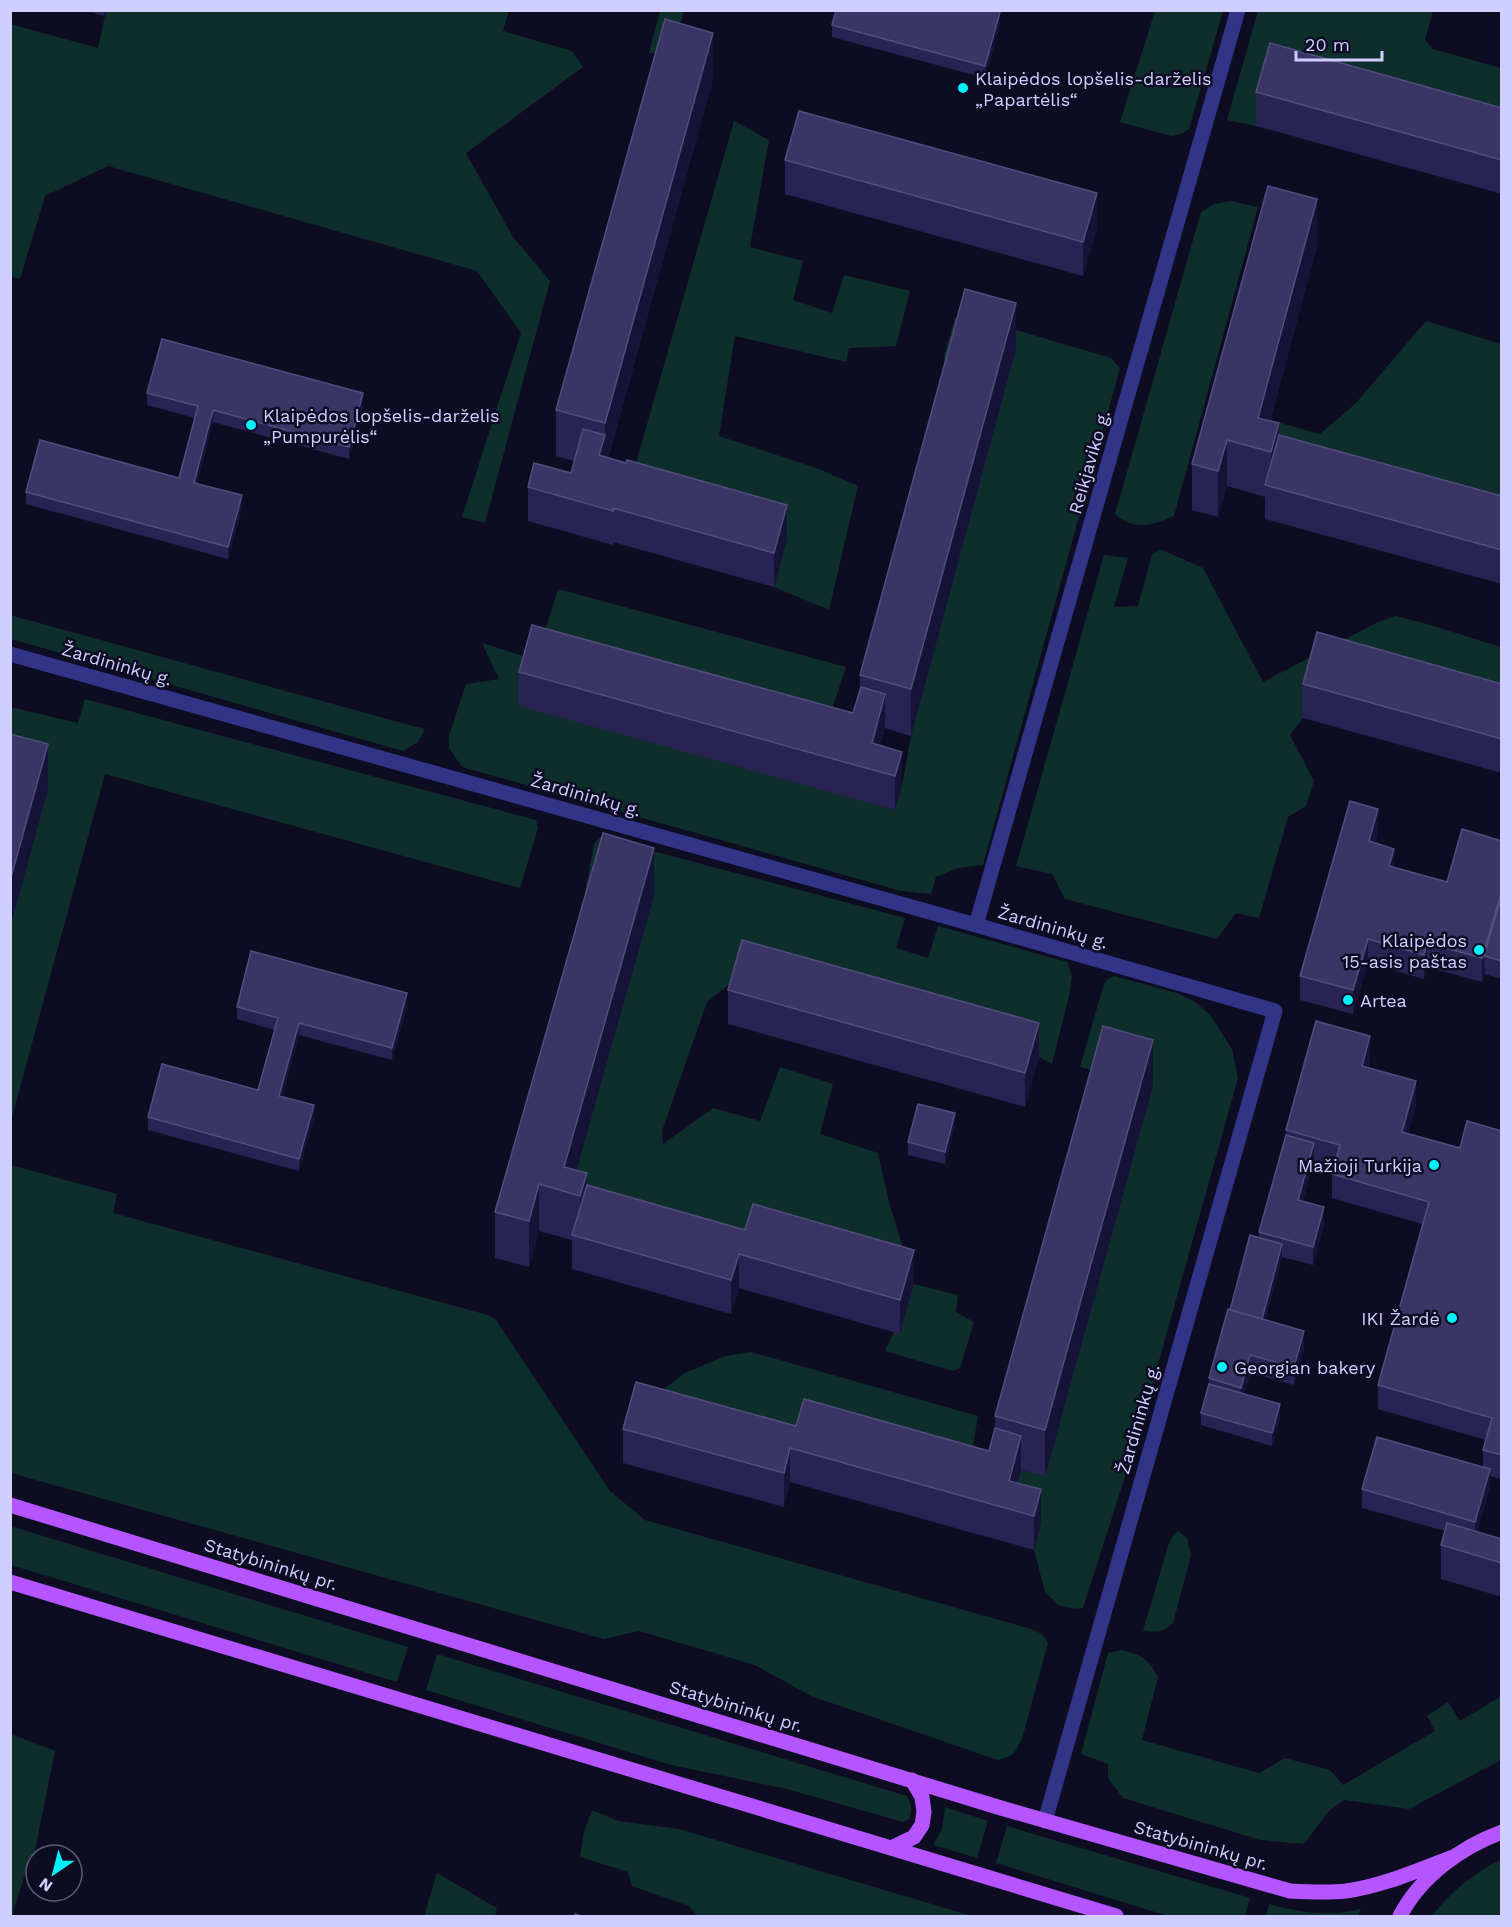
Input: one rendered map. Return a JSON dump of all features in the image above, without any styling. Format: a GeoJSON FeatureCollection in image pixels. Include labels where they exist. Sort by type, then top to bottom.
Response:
{"type":"FeatureCollection","features":[{"type":"Feature","properties":{"kind":"main road","name":"Statybininkų pr."},"geometry":{"type":"LineString","coordinates":[[10,1505],[1046,1821],[1290,1891],[1345,1891],[1377,1884],[1453,1857]]}},
{"type":"Feature","properties":{"kind":"main road"},"geometry":{"type":"LineString","coordinates":[[10,1582],[1116,1917]]}},
{"type":"Feature","properties":{"kind":"main road"},"geometry":{"type":"LineString","coordinates":[[891,1848],[914,1837],[922,1825],[924,1812],[922,1797],[912,1780]]}},
{"type":"Feature","properties":{"kind":"main road"},"geometry":{"type":"LineString","coordinates":[[1400,1917],[1426,1881],[1453,1857],[1502,1825]]}},
{"type":"Feature","properties":{"kind":"main road"},"geometry":{"type":"LineString","coordinates":[[1483,1839],[1502,1832]]}},
{"type":"Feature","properties":{"kind":"street","name":"Reikjaviko g."},"geometry":{"type":"LineString","coordinates":[[976,925],[1238,10]]}},
{"type":"Feature","properties":{"kind":"street","name":"Žardininkų g."},"geometry":{"type":"LineString","coordinates":[[10,654],[1275,1011],[1046,1821]]}},
{"type":"Feature","properties":{"kind":"green space"},"geometry":{"type":"Polygon","coordinates":[[[509,10],[503,31],[572,51],[583,67],[466,153],[513,237],[550,281],[485,523],[462,517],[521,333],[477,271],[108,166],[45,196],[20,279],[11,276],[10,24],[98,48],[106,11],[509,10]]]}},
{"type":"Feature","properties":{"kind":"green space"},"geometry":{"type":"Polygon","coordinates":[[[660,11],[684,11],[671,55],[649,53],[660,11]]]}},
{"type":"Feature","properties":{"kind":"green space"},"geometry":{"type":"Polygon","coordinates":[[[1155,11],[1223,11],[1189,129],[1171,136],[1120,122],[1155,11]]]}},
{"type":"Feature","properties":{"kind":"green space"},"geometry":{"type":"Polygon","coordinates":[[[1258,11],[1433,11],[1425,40],[1433,49],[1501,68],[1501,142],[1270,78],[1256,126],[1227,120],[1258,11]]]}},
{"type":"Feature","properties":{"kind":"green space"},"geometry":{"type":"Polygon","coordinates":[[[734,121],[769,140],[750,247],[803,261],[793,300],[832,313],[844,275],[910,291],[896,346],[849,348],[846,362],[735,336],[719,436],[819,469],[858,486],[829,610],[774,587],[787,539],[627,494],[734,121]]]}},
{"type":"Feature","properties":{"kind":"green space"},"geometry":{"type":"Polygon","coordinates":[[[1230,201],[1258,207],[1174,516],[1151,524],[1130,523],[1115,514],[1201,212],[1214,204],[1230,201]]]}},
{"type":"Feature","properties":{"kind":"green space"},"geometry":{"type":"Polygon","coordinates":[[[965,315],[1111,358],[1120,368],[983,865],[958,868],[936,877],[931,894],[901,891],[462,767],[449,748],[449,736],[466,684],[499,679],[482,643],[532,659],[895,810],[911,736],[945,365],[944,355],[955,318],[965,315]]]}},
{"type":"Feature","properties":{"kind":"green space"},"geometry":{"type":"Polygon","coordinates":[[[1426,321],[1501,344],[1501,530],[1258,464],[1270,420],[1320,434],[1356,403],[1426,321]]]}},
{"type":"Feature","properties":{"kind":"green space"},"geometry":{"type":"Polygon","coordinates":[[[1160,549],[1203,568],[1263,682],[1378,622],[1395,616],[1501,647],[1501,718],[1303,718],[1290,735],[1314,781],[1306,806],[1288,817],[1259,918],[1236,913],[1217,939],[1065,899],[1052,874],[1016,866],[1104,555],[1128,558],[1114,607],[1138,606],[1152,555],[1160,549]]]}},
{"type":"Feature","properties":{"kind":"green space"},"geometry":{"type":"Polygon","coordinates":[[[558,589],[846,667],[829,718],[536,660],[558,589]]]}},
{"type":"Feature","properties":{"kind":"green space"},"geometry":{"type":"Polygon","coordinates":[[[10,615],[425,729],[418,742],[403,751],[11,639],[10,615]]]}},
{"type":"Feature","properties":{"kind":"green space"},"geometry":{"type":"Polygon","coordinates":[[[85,699],[536,820],[538,828],[520,888],[105,774],[11,1121],[11,707],[78,723],[85,699]]]}},
{"type":"Feature","properties":{"kind":"green space"},"geometry":{"type":"Polygon","coordinates":[[[600,837],[905,918],[896,948],[928,958],[938,926],[1067,962],[1072,976],[1070,992],[1052,1064],[1039,1057],[742,974],[707,1002],[662,1131],[663,1144],[713,1108],[760,1121],[780,1067],[833,1084],[820,1134],[878,1153],[889,1202],[914,1284],[958,1295],[956,1312],[974,1322],[960,1368],[953,1371],[885,1351],[894,1332],[900,1334],[564,1213],[654,895],[587,905],[585,892],[594,844],[600,837]]]}},
{"type":"Feature","properties":{"kind":"green space"},"geometry":{"type":"Polygon","coordinates":[[[1114,976],[1177,993],[1195,1002],[1210,1015],[1232,1049],[1238,1078],[1138,1436],[1083,1608],[1076,1609],[1058,1605],[1045,1592],[1034,1550],[1009,1515],[1021,1470],[1045,1476],[1152,1087],[1080,1067],[1104,984],[1114,976]]]}},
{"type":"Feature","properties":{"kind":"green space"},"geometry":{"type":"Polygon","coordinates":[[[11,1165],[117,1194],[113,1213],[488,1315],[496,1320],[610,1491],[645,1520],[1042,1634],[1048,1643],[1022,1739],[1017,1748],[1011,1755],[998,1760],[811,1696],[755,1665],[639,1631],[604,1639],[11,1473],[11,1165]]]}},
{"type":"Feature","properties":{"kind":"green space"},"geometry":{"type":"Polygon","coordinates":[[[751,1352],[978,1416],[972,1452],[644,1404],[685,1373],[725,1356],[751,1352]]]}},
{"type":"Feature","properties":{"kind":"green space"},"geometry":{"type":"Polygon","coordinates":[[[10,1526],[408,1647],[397,1682],[11,1565],[10,1526]]]}},
{"type":"Feature","properties":{"kind":"green space"},"geometry":{"type":"Polygon","coordinates":[[[1178,1531],[1187,1538],[1191,1555],[1173,1623],[1159,1631],[1143,1631],[1168,1546],[1173,1535],[1178,1531]]]}},
{"type":"Feature","properties":{"kind":"green space"},"geometry":{"type":"Polygon","coordinates":[[[1122,1650],[1144,1658],[1158,1677],[1142,1740],[1259,1773],[1285,1758],[1330,1770],[1343,1785],[1435,1731],[1427,1716],[1448,1702],[1460,1721],[1500,1697],[1501,1760],[1409,1809],[1344,1800],[1329,1811],[1304,1844],[1260,1840],[1123,1798],[1108,1778],[1108,1764],[1081,1754],[1108,1653],[1122,1650]]]}},
{"type":"Feature","properties":{"kind":"green space"},"geometry":{"type":"Polygon","coordinates":[[[437,1654],[907,1796],[911,1807],[909,1819],[903,1822],[787,1789],[671,1765],[426,1690],[437,1654]]]}},
{"type":"Feature","properties":{"kind":"green space"},"geometry":{"type":"Polygon","coordinates":[[[11,1734],[55,1751],[36,1843],[24,1843],[24,1877],[12,1916],[11,1734]]]}},
{"type":"Feature","properties":{"kind":"green space"},"geometry":{"type":"Polygon","coordinates":[[[945,1807],[988,1821],[977,1858],[933,1845],[942,1829],[945,1807]]]}},
{"type":"Feature","properties":{"kind":"green space"},"geometry":{"type":"Polygon","coordinates":[[[592,1810],[618,1821],[679,1829],[972,1916],[697,1916],[689,1906],[632,1886],[628,1872],[580,1857],[584,1832],[592,1810]]]}},
{"type":"Feature","properties":{"kind":"green space"},"geometry":{"type":"Polygon","coordinates":[[[1007,1826],[1250,1898],[1245,1916],[1168,1916],[996,1863],[1007,1826]]]}},
{"type":"Feature","properties":{"kind":"green space"},"geometry":{"type":"Polygon","coordinates":[[[1501,1860],[1501,1916],[1432,1916],[1464,1883],[1501,1860]]]}},
{"type":"Feature","properties":{"kind":"green space"},"geometry":{"type":"Polygon","coordinates":[[[437,1873],[497,1908],[495,1916],[424,1916],[437,1873]]]}},
{"type":"Feature","properties":{"kind":"green space"},"geometry":{"type":"Polygon","coordinates":[[[1269,1904],[1315,1913],[1338,1913],[1361,1909],[1358,1916],[1266,1916],[1269,1904]]]}},
{"type":"Feature","properties":{"kind":"building"},"geometry":{"type":"Polygon","coordinates":[[[836,10],[994,10],[1000,12],[985,66],[832,25],[836,10]]]}},
{"type":"Feature","properties":{"kind":"building"},"geometry":{"type":"Polygon","coordinates":[[[665,19],[713,33],[605,423],[556,410],[665,19]]]}},
{"type":"Feature","properties":{"kind":"building"},"geometry":{"type":"Polygon","coordinates":[[[1270,43],[1502,108],[1502,160],[1256,92],[1270,43]]]}},
{"type":"Feature","properties":{"kind":"building"},"geometry":{"type":"Polygon","coordinates":[[[799,111],[1097,193],[1083,242],[785,160],[799,111]]]}},
{"type":"Feature","properties":{"kind":"building"},"geometry":{"type":"Polygon","coordinates":[[[1268,186],[1317,199],[1258,418],[1279,423],[1271,452],[1227,440],[1218,471],[1192,464],[1268,186]]]}},
{"type":"Feature","properties":{"kind":"building"},"geometry":{"type":"Polygon","coordinates":[[[965,289],[1016,303],[911,689],[860,675],[965,289]]]}},
{"type":"Feature","properties":{"kind":"building"},"geometry":{"type":"Polygon","coordinates":[[[162,339],[363,393],[349,447],[213,410],[194,483],[242,495],[228,547],[26,492],[40,440],[179,478],[198,406],[147,393],[162,339]]]}},
{"type":"Feature","properties":{"kind":"building"},"geometry":{"type":"Polygon","coordinates":[[[583,429],[605,435],[599,455],[626,463],[627,460],[787,505],[774,553],[528,487],[534,463],[571,473],[583,429]]]}},
{"type":"Feature","properties":{"kind":"building"},"geometry":{"type":"Polygon","coordinates":[[[1279,435],[1502,496],[1502,550],[1265,485],[1279,435]]]}},
{"type":"Feature","properties":{"kind":"building"},"geometry":{"type":"Polygon","coordinates":[[[532,625],[853,713],[861,687],[885,694],[872,743],[902,752],[895,776],[519,672],[532,625]]]}},
{"type":"Feature","properties":{"kind":"building"},"geometry":{"type":"Polygon","coordinates":[[[1317,632],[1502,684],[1502,739],[1303,684],[1317,632]]]}},
{"type":"Feature","properties":{"kind":"building"},"geometry":{"type":"Polygon","coordinates":[[[10,734],[48,744],[10,881],[10,734]]]}},
{"type":"Feature","properties":{"kind":"building"},"geometry":{"type":"Polygon","coordinates":[[[1350,801],[1378,809],[1369,841],[1394,849],[1389,866],[1447,882],[1462,829],[1502,841],[1502,890],[1482,958],[1427,943],[1424,955],[1368,939],[1353,990],[1300,976],[1350,801]]]}},
{"type":"Feature","properties":{"kind":"building"},"geometry":{"type":"Polygon","coordinates":[[[603,833],[654,848],[564,1167],[587,1173],[580,1196],[539,1184],[529,1221],[495,1212],[603,833]]]}},
{"type":"Feature","properties":{"kind":"building"},"geometry":{"type":"Polygon","coordinates":[[[1502,895],[1502,961],[1484,956],[1502,895]]]}},
{"type":"Feature","properties":{"kind":"building"},"geometry":{"type":"Polygon","coordinates":[[[742,940],[1039,1023],[1025,1073],[728,990],[742,940]]]}},
{"type":"Feature","properties":{"kind":"building"},"geometry":{"type":"Polygon","coordinates":[[[251,951],[407,993],[392,1048],[299,1023],[279,1096],[314,1105],[299,1159],[148,1117],[162,1064],[258,1090],[278,1018],[237,1007],[251,951]]]}},
{"type":"Feature","properties":{"kind":"building"},"geometry":{"type":"Polygon","coordinates":[[[1316,1021],[1370,1036],[1362,1066],[1416,1081],[1402,1132],[1460,1148],[1467,1121],[1502,1131],[1502,1455],[1483,1450],[1492,1418],[1378,1385],[1429,1202],[1332,1174],[1340,1145],[1286,1130],[1316,1021]]]}},
{"type":"Feature","properties":{"kind":"building"},"geometry":{"type":"Polygon","coordinates":[[[1103,1026],[1153,1040],[1045,1430],[995,1416],[1103,1026]]]}},
{"type":"Feature","properties":{"kind":"building"},"geometry":{"type":"Polygon","coordinates":[[[918,1104],[955,1113],[945,1152],[908,1142],[918,1104]]]}},
{"type":"Feature","properties":{"kind":"building"},"geometry":{"type":"Polygon","coordinates":[[[1286,1135],[1314,1143],[1298,1200],[1324,1207],[1313,1247],[1259,1232],[1286,1135]]]}},
{"type":"Feature","properties":{"kind":"building"},"geometry":{"type":"Polygon","coordinates":[[[587,1185],[745,1230],[753,1204],[914,1250],[900,1300],[739,1254],[731,1280],[572,1235],[587,1185]]]}},
{"type":"Feature","properties":{"kind":"building"},"geometry":{"type":"Polygon","coordinates":[[[1250,1235],[1282,1244],[1262,1319],[1230,1310],[1250,1235]]]}},
{"type":"Feature","properties":{"kind":"building"},"geometry":{"type":"Polygon","coordinates":[[[1228,1309],[1304,1331],[1294,1367],[1250,1355],[1241,1388],[1209,1378],[1228,1309]]]}},
{"type":"Feature","properties":{"kind":"building"},"geometry":{"type":"Polygon","coordinates":[[[636,1382],[796,1426],[804,1399],[989,1451],[995,1428],[1021,1436],[1009,1481],[1041,1489],[1034,1516],[790,1448],[784,1473],[623,1429],[636,1382]]]}},
{"type":"Feature","properties":{"kind":"building"},"geometry":{"type":"Polygon","coordinates":[[[1209,1384],[1280,1404],[1272,1433],[1201,1413],[1209,1384]]]}},
{"type":"Feature","properties":{"kind":"building"},"geometry":{"type":"Polygon","coordinates":[[[1377,1437],[1490,1469],[1475,1522],[1362,1489],[1377,1437]]]}},
{"type":"Feature","properties":{"kind":"building"},"geometry":{"type":"Polygon","coordinates":[[[1447,1523],[1502,1539],[1502,1563],[1441,1545],[1447,1523]]]}},
{"type":"Feature","properties":{"kind":"place","name":"Klaipėdos lopšelis-darželis „Papartėlis“"},"geometry":{"type":"Point","coordinates":[963,88]}},
{"type":"Feature","properties":{"kind":"place","name":"Klaipėdos lopšelis-darželis „Pumpurėlis“"},"geometry":{"type":"Point","coordinates":[251,425]}},
{"type":"Feature","properties":{"kind":"place","name":"Klaipėdos 15-asis paštas"},"geometry":{"type":"Point","coordinates":[1479,950]}},
{"type":"Feature","properties":{"kind":"place","name":"Artea"},"geometry":{"type":"Point","coordinates":[1348,1000]}},
{"type":"Feature","properties":{"kind":"place","name":"Mažioji Turkija"},"geometry":{"type":"Point","coordinates":[1434,1165]}},
{"type":"Feature","properties":{"kind":"place","name":"IKI Žardė"},"geometry":{"type":"Point","coordinates":[1452,1318]}},
{"type":"Feature","properties":{"kind":"place","name":"Georgian bakery"},"geometry":{"type":"Point","coordinates":[1222,1367]}}]}
